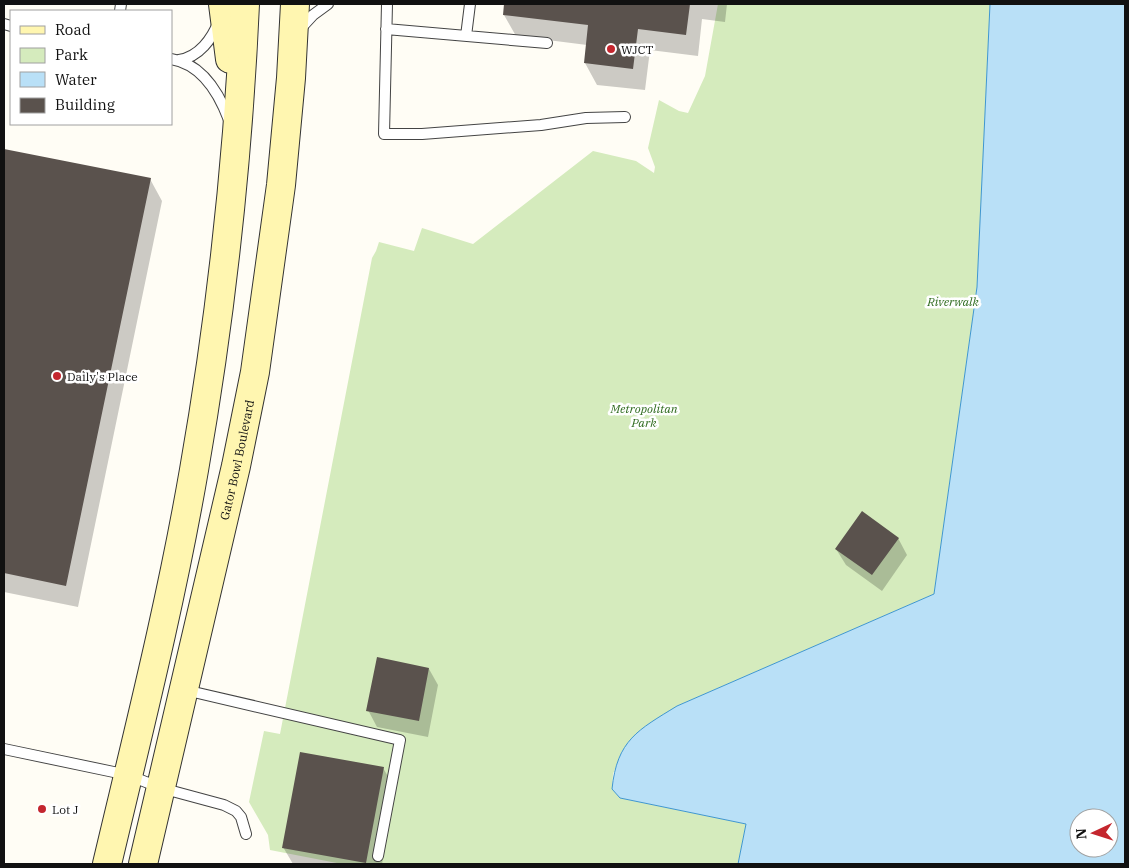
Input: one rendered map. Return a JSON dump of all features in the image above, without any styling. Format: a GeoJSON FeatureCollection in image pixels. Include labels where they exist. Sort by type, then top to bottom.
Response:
{"type":"FeatureCollection","features":[{"type":"Feature","properties":{"kind":"main road","name":"Gator Bowl Boulevard"},"geometry":{"type":"LineString","coordinates":[[143,864],[236,466],[255,372],[281,185],[295,4]]}},
{"type":"Feature","properties":{"kind":"main road"},"geometry":{"type":"LineString","coordinates":[[107,864],[171,591],[194,471],[222,281],[236,147],[232,77],[231,5]]}},
{"type":"Feature","properties":{"kind":"lane"},"geometry":{"type":"LineString","coordinates":[[293,48],[303,24],[312,14],[328,4]]}},
{"type":"Feature","properties":{"kind":"lane"},"geometry":{"type":"LineString","coordinates":[[387,4],[384,134],[422,134],[541,125],[586,118],[625,117]]}},
{"type":"Feature","properties":{"kind":"lane"},"geometry":{"type":"LineString","coordinates":[[466,36],[470,4]]}},
{"type":"Feature","properties":{"kind":"lane"},"geometry":{"type":"LineString","coordinates":[[175,60],[191,57],[201,49],[231,5]]}},
{"type":"Feature","properties":{"kind":"lane"},"geometry":{"type":"LineString","coordinates":[[386,29],[547,43]]}},
{"type":"Feature","properties":{"kind":"lane"},"geometry":{"type":"LineString","coordinates":[[175,60],[189,64],[200,72],[216,91],[230,122],[236,147]]}},
{"type":"Feature","properties":{"kind":"lane"},"geometry":{"type":"LineString","coordinates":[[184,690],[400,740],[378,856]]}},
{"type":"Feature","properties":{"kind":"lane"},"geometry":{"type":"LineString","coordinates":[[4,749],[128,775],[161,788],[230,807],[241,817],[246,834]]}},
{"type":"Feature","properties":{"kind":"green space","name":"Metropolitan Park"},"geometry":{"type":"Polygon","coordinates":[[[718,4],[990,4],[977,287],[934,594],[677,706],[622,751],[613,774],[612,789],[620,798],[746,824],[738,864],[342,864],[270,850],[268,835],[249,802],[264,731],[280,734],[372,258],[379,242],[414,251],[422,228],[473,244],[593,151],[636,161],[654,173],[655,167],[648,148],[659,100],[679,111],[688,113],[705,76],[718,4]]]}},
{"type":"Feature","properties":{"kind":"water"},"geometry":{"type":"Polygon","coordinates":[[[990,4],[1125,4],[1125,864],[738,864],[746,824],[620,798],[612,789],[615,772],[624,748],[632,738],[651,722],[677,706],[934,594],[977,287],[990,4]]]}},
{"type":"Feature","properties":{"kind":"building","name":"WJCT"},"geometry":{"type":"Polygon","coordinates":[[[504,4],[690,4],[686,35],[638,29],[633,69],[584,63],[588,25],[503,15],[504,4]]]}},
{"type":"Feature","properties":{"kind":"building","name":"Daily's Place"},"geometry":{"type":"Polygon","coordinates":[[[4,149],[151,178],[66,586],[4,573],[4,149]]]}},
{"type":"Feature","properties":{"kind":"building"},"geometry":{"type":"Polygon","coordinates":[[[862,511],[899,538],[872,575],[835,549],[862,511]]]}},
{"type":"Feature","properties":{"kind":"building"},"geometry":{"type":"Polygon","coordinates":[[[377,657],[429,668],[419,721],[366,711],[377,657]]]}},
{"type":"Feature","properties":{"kind":"building"},"geometry":{"type":"Polygon","coordinates":[[[300,752],[384,767],[366,863],[282,848],[300,752]]]}},
{"type":"Feature","properties":{"kind":"place","name":"WJCT"},"geometry":{"type":"Point","coordinates":[611,49]}},
{"type":"Feature","properties":{"kind":"place","name":"Daily's Place"},"geometry":{"type":"Point","coordinates":[57,376]}},
{"type":"Feature","properties":{"kind":"place","name":"Lot J"},"geometry":{"type":"Point","coordinates":[42,809]}},
{"type":"Feature","properties":{"kind":"park label","name":"Riverwalk"},"geometry":{"type":"Point","coordinates":[953,301]}}]}
